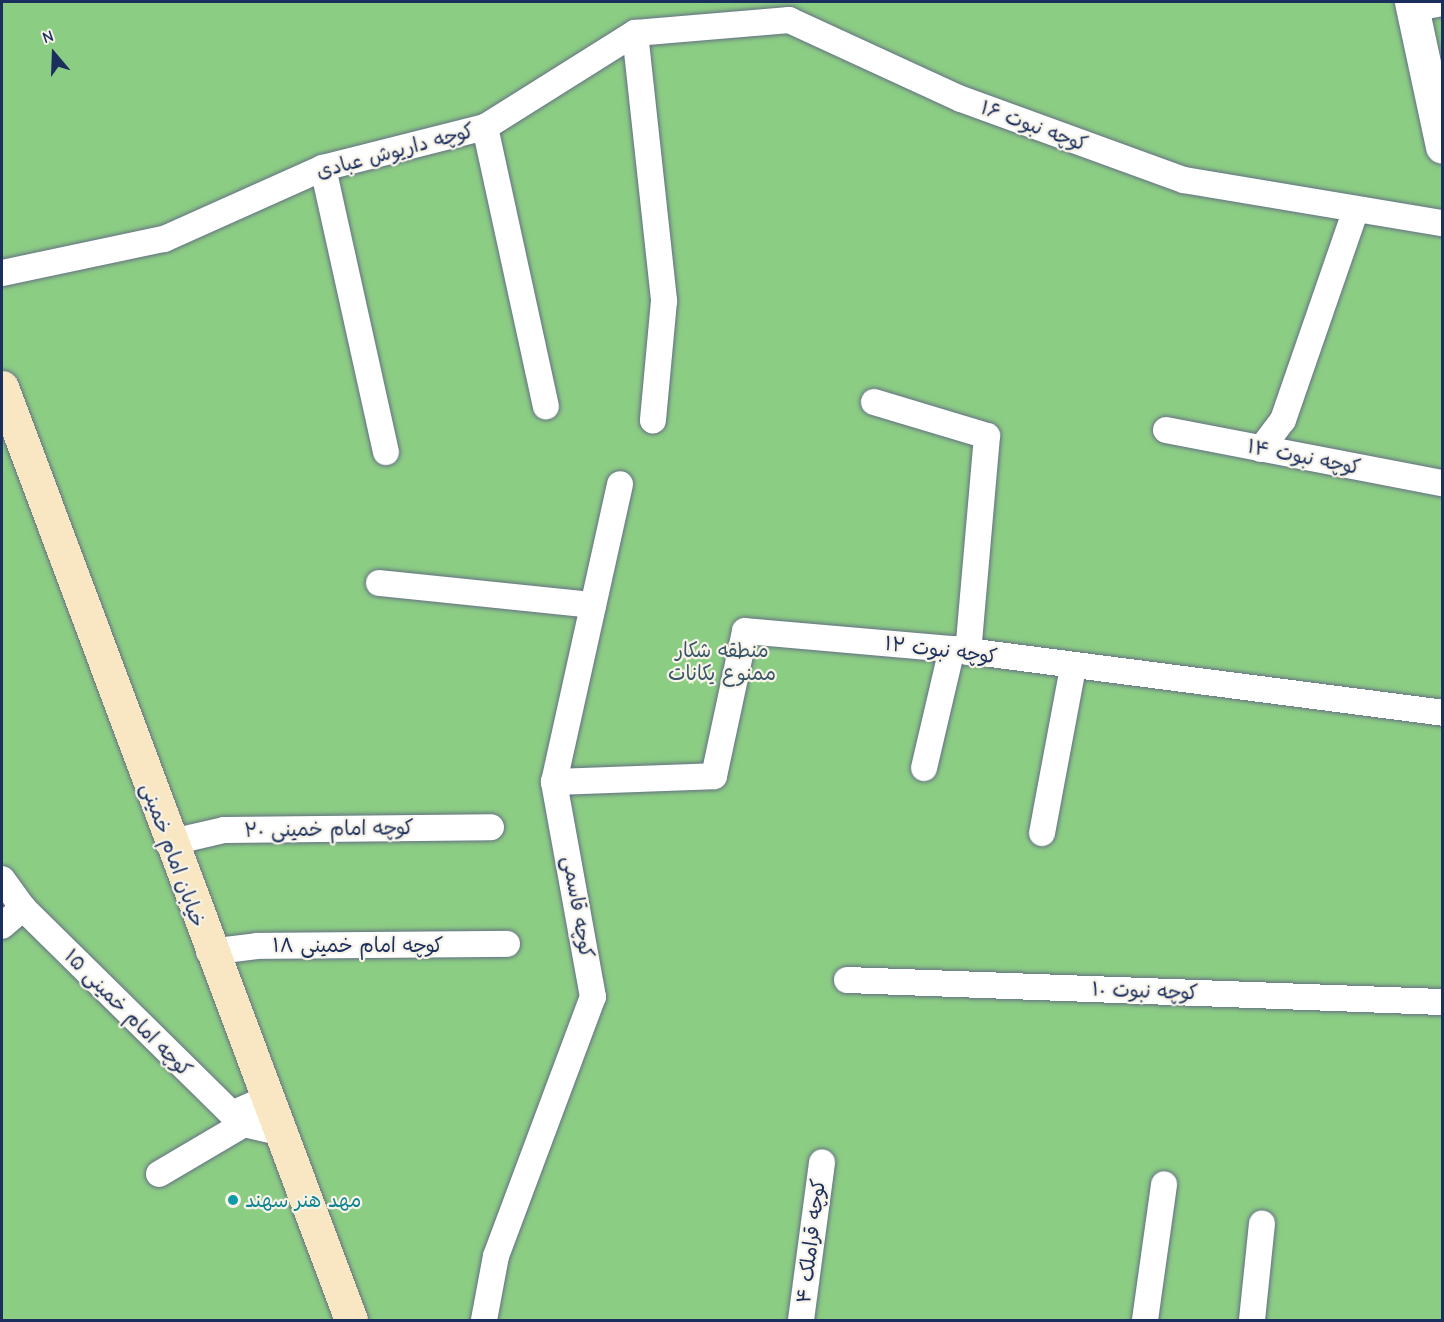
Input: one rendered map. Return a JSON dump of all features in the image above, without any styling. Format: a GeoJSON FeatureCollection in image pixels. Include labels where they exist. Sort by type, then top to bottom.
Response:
{"type":"FeatureCollection","features":[{"type":"Feature","properties":{"kind":"main road","name":"خیابان امام خمینی"},"geometry":{"type":"LineString","coordinates":[[2,387],[168,843],[268,1098],[351,1320]]}},
{"type":"Feature","properties":{"kind":"street"},"geometry":{"type":"LineString","coordinates":[[1443,3],[1411,5],[1431,46],[1443,147]]}},
{"type":"Feature","properties":{"kind":"street","name":"کوچه نبوت ۱۶"},"geometry":{"type":"LineString","coordinates":[[635,33],[789,20],[961,99],[1184,180],[1443,223]]}},
{"type":"Feature","properties":{"kind":"street"},"geometry":{"type":"LineString","coordinates":[[635,33],[664,301],[653,420]]}},
{"type":"Feature","properties":{"kind":"street","name":"کوچه داریوش عبادی"},"geometry":{"type":"LineString","coordinates":[[2,273],[164,238],[323,168],[485,126],[635,33]]}},
{"type":"Feature","properties":{"kind":"street"},"geometry":{"type":"LineString","coordinates":[[485,126],[546,406]]}},
{"type":"Feature","properties":{"kind":"street"},"geometry":{"type":"LineString","coordinates":[[323,168],[386,452]]}},
{"type":"Feature","properties":{"kind":"street"},"geometry":{"type":"LineString","coordinates":[[1261,449],[1283,420],[1356,209]]}},
{"type":"Feature","properties":{"kind":"street"},"geometry":{"type":"LineString","coordinates":[[874,402],[987,436],[960,651],[924,768]]}},
{"type":"Feature","properties":{"kind":"street","name":"کوچه نبوت ۱۴"},"geometry":{"type":"LineString","coordinates":[[1166,430],[1443,483]]}},
{"type":"Feature","properties":{"kind":"street","name":"کوچه قاسمی"},"geometry":{"type":"LineString","coordinates":[[484,1320],[496,1256],[593,997],[554,782],[620,484]]}},
{"type":"Feature","properties":{"kind":"street"},"geometry":{"type":"LineString","coordinates":[[379,583],[593,605]]}},
{"type":"Feature","properties":{"kind":"street","name":"کوچه نبوت ۱۲"},"geometry":{"type":"LineString","coordinates":[[554,782],[714,776],[745,631],[960,651],[1073,668],[1443,713]]}},
{"type":"Feature","properties":{"kind":"street"},"geometry":{"type":"LineString","coordinates":[[1042,833],[1073,668]]}},
{"type":"Feature","properties":{"kind":"street","name":"کوچه امام خمینی ۲۰"},"geometry":{"type":"LineString","coordinates":[[168,843],[224,830],[491,827]]}},
{"type":"Feature","properties":{"kind":"street","name":"کوچه امام خمینی ۱۵"},"geometry":{"type":"LineString","coordinates":[[2,879],[23,908],[232,1114],[268,1098]]}},
{"type":"Feature","properties":{"kind":"street"},"geometry":{"type":"LineString","coordinates":[[2,926],[23,908]]}},
{"type":"Feature","properties":{"kind":"street","name":"کوچه امام خمینی ۱۸"},"geometry":{"type":"LineString","coordinates":[[209,952],[257,946],[507,944]]}},
{"type":"Feature","properties":{"kind":"street","name":"کوچه نبوت ۱۰"},"geometry":{"type":"LineString","coordinates":[[847,980],[1443,1002]]}},
{"type":"Feature","properties":{"kind":"street"},"geometry":{"type":"LineString","coordinates":[[159,1174],[244,1124],[280,1132]]}},
{"type":"Feature","properties":{"kind":"street","name":"کوچه قراملک ۴"},"geometry":{"type":"LineString","coordinates":[[801,1320],[822,1162]]}},
{"type":"Feature","properties":{"kind":"street"},"geometry":{"type":"LineString","coordinates":[[1145,1320],[1164,1184]]}},
{"type":"Feature","properties":{"kind":"street"},"geometry":{"type":"LineString","coordinates":[[1252,1320],[1262,1224]]}},
{"type":"Feature","properties":{"kind":"green space","name":"منطقه شکار ممنوع یکانات"},"geometry":{"type":"Polygon","coordinates":[[[2,2],[1442,2],[1442,1320],[2,1320],[2,2]]]}},
{"type":"Feature","properties":{"kind":"place","name":"مهد هنر سهند"},"geometry":{"type":"Point","coordinates":[233,1200]}}]}
